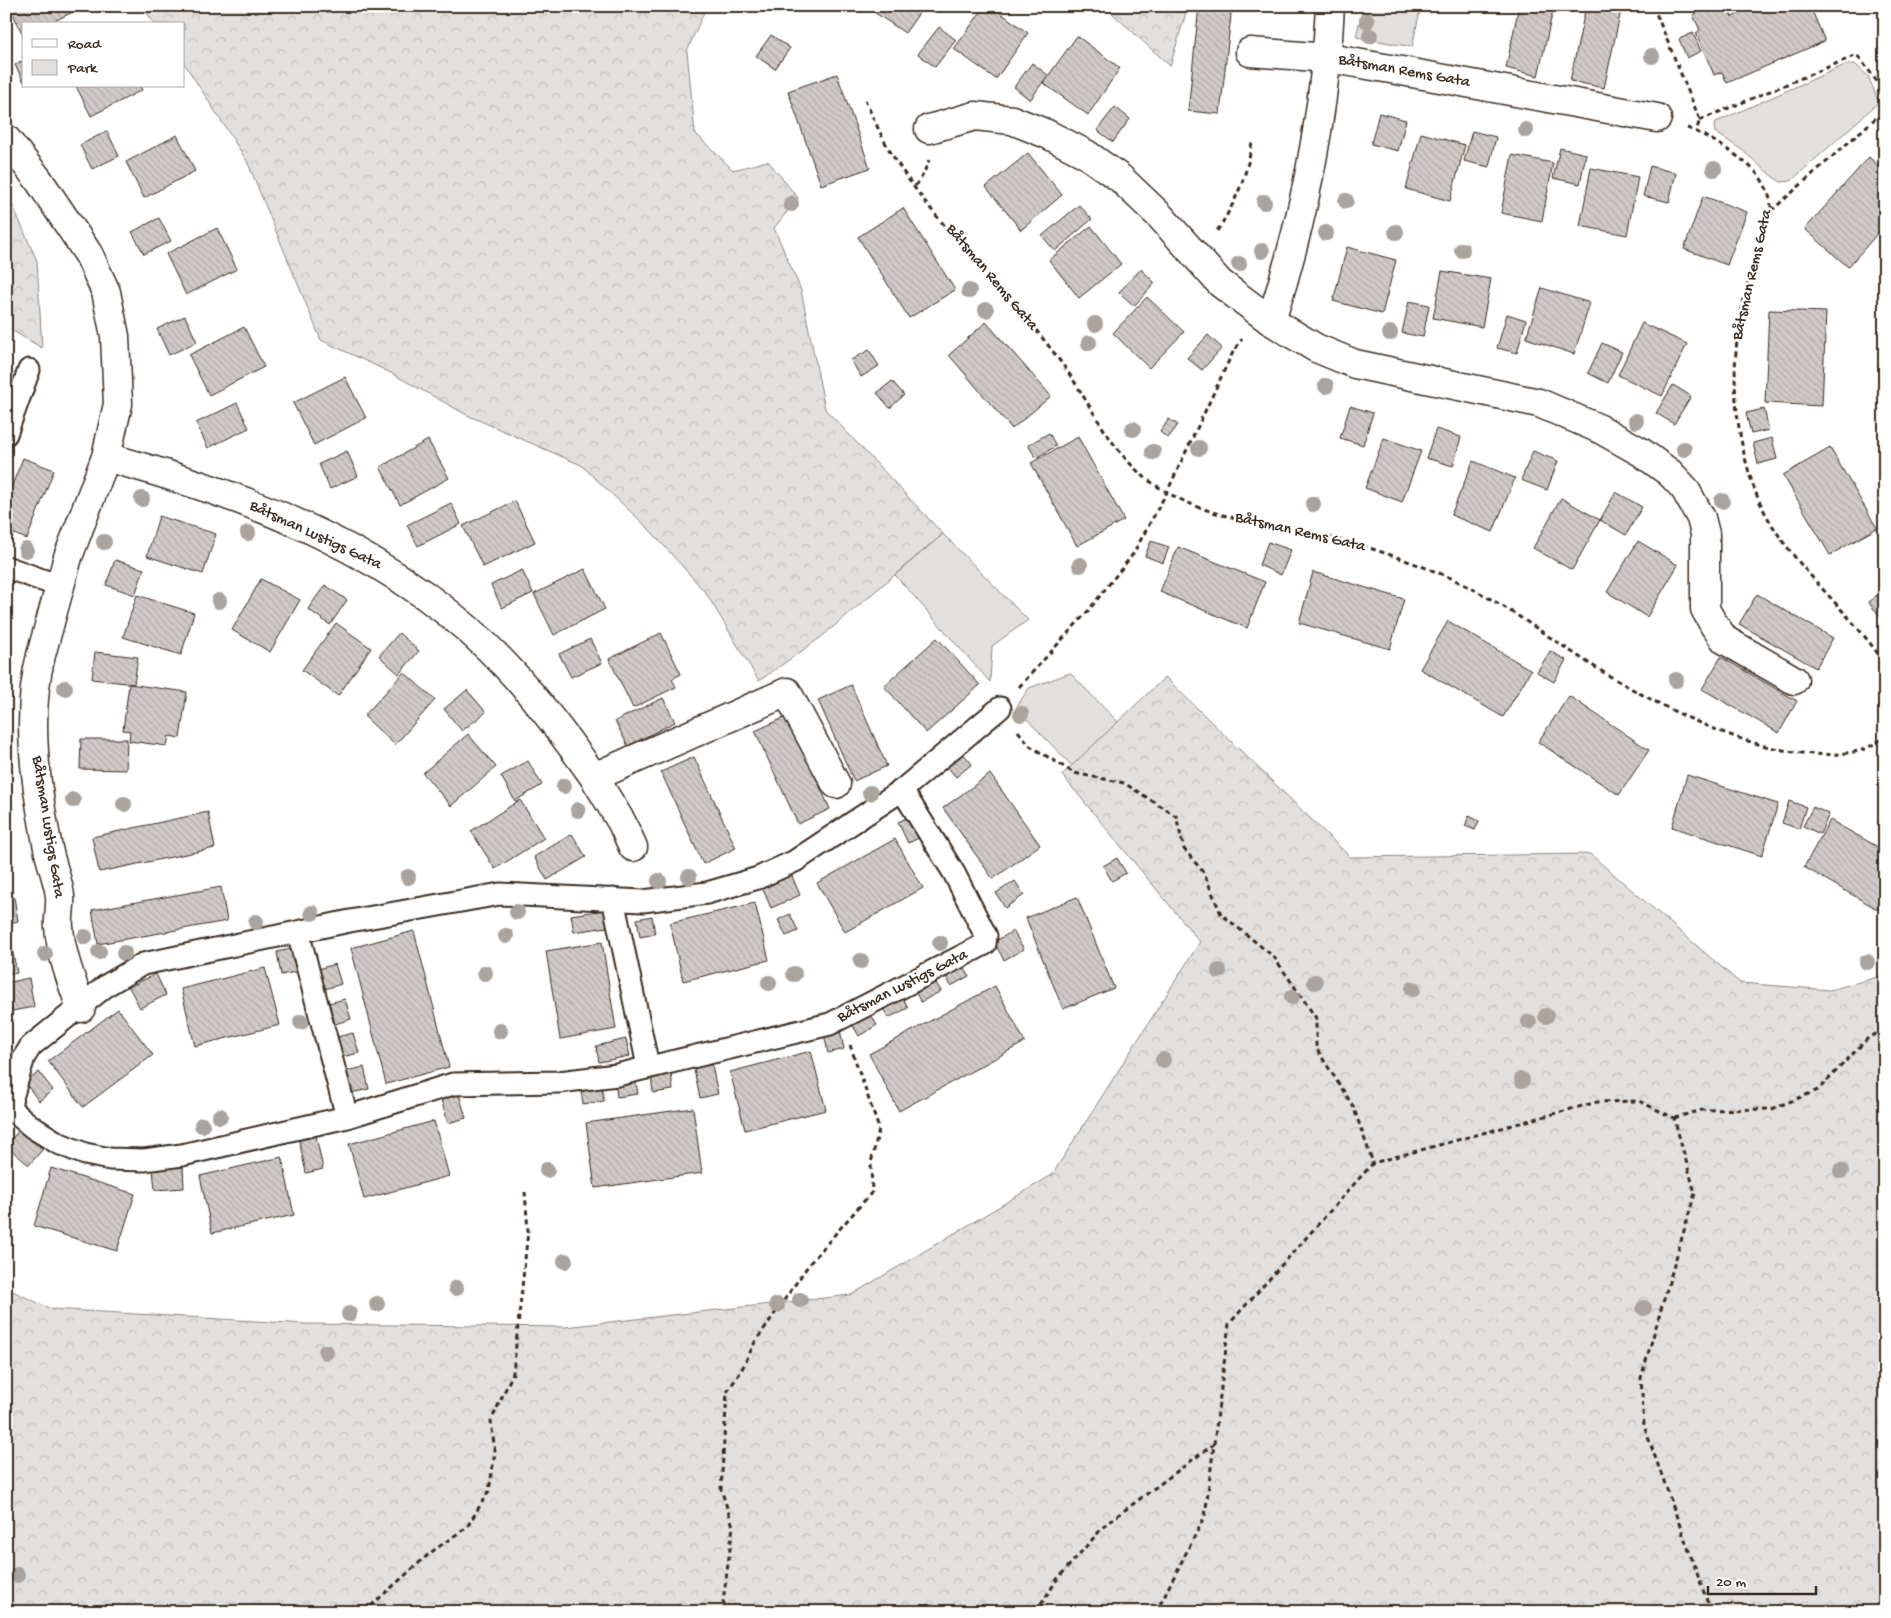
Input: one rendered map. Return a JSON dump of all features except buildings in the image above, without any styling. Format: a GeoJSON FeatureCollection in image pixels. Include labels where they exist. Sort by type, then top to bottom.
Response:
{"type":"FeatureCollection","features":[{"type":"Feature","properties":{"kind":"street","name":"Båtsman Rems Gata"},"geometry":{"type":"LineString","coordinates":[[1265,317],[1285,276],[1313,168],[1328,58],[1330,6]]}},
{"type":"Feature","properties":{"kind":"street","name":"Båtsman Rems Gata"},"geometry":{"type":"LineString","coordinates":[[1250,52],[1328,58],[1656,118]]}},
{"type":"Feature","properties":{"kind":"street"},"geometry":{"type":"LineString","coordinates":[[928,129],[975,116],[1012,120],[1047,134],[1086,154],[1120,178],[1160,216],[1220,283],[1265,317],[1316,348],[1355,364],[1539,403],[1600,428],[1641,452],[1670,473],[1685,490],[1701,518],[1705,534],[1705,609],[1714,625],[1725,640],[1794,680]]}},
{"type":"Feature","properties":{"kind":"street","name":"Båtsman Lustigs Gata"},"geometry":{"type":"LineString","coordinates":[[6,139],[38,179],[89,255],[106,292],[115,336],[118,404],[106,457],[59,586],[37,668],[33,739],[36,772],[46,833],[60,897],[59,928],[67,969],[81,1008]]}},
{"type":"Feature","properties":{"kind":"street","name":"Båtsman Lustigs Gata"},"geometry":{"type":"LineString","coordinates":[[106,457],[182,479],[273,514],[364,556],[390,572],[457,622],[506,666],[550,718],[594,777],[622,823],[633,847]]}},
{"type":"Feature","properties":{"kind":"street"},"geometry":{"type":"LineString","coordinates":[[594,777],[786,692],[836,784]]}},
{"type":"Feature","properties":{"kind":"lane"},"geometry":{"type":"LineString","coordinates":[[6,434],[29,370]]}},
{"type":"Feature","properties":{"kind":"lane"},"geometry":{"type":"LineString","coordinates":[[6,567],[59,586]]}},
{"type":"Feature","properties":{"kind":"lane","name":"Båtsman Lustigs Gata"},"geometry":{"type":"LineString","coordinates":[[902,790],[954,873],[986,936],[985,944],[830,1024],[648,1066],[617,1075],[559,1082],[453,1084],[347,1117],[182,1155],[144,1160],[110,1159],[84,1154],[58,1143],[32,1127],[8,1106],[24,1057],[31,1046],[81,1008],[107,985],[143,964],[298,932],[500,894],[643,901],[707,893],[758,878],[795,861],[902,790],[1000,708]]}},
{"type":"Feature","properties":{"kind":"lane"},"geometry":{"type":"LineString","coordinates":[[613,899],[648,1066]]}},
{"type":"Feature","properties":{"kind":"lane"},"geometry":{"type":"LineString","coordinates":[[298,932],[347,1117]]}},
{"type":"Feature","properties":{"kind":"path"},"geometry":{"type":"LineString","coordinates":[[1652,6],[1700,120],[1696,131]]}},
{"type":"Feature","properties":{"kind":"path"},"geometry":{"type":"LineString","coordinates":[[1700,120],[1857,55],[1885,92]]}},
{"type":"Feature","properties":{"kind":"path","name":"Båtsman Rems Gata"},"geometry":{"type":"LineString","coordinates":[[865,100],[888,147],[927,202],[1060,360],[1119,451],[1131,465],[1167,492],[1219,515],[1335,539],[1396,557],[1439,573],[1475,590],[1511,611],[1617,681],[1685,715],[1740,738],[1792,752],[1833,753],[1865,749],[1885,738]]}},
{"type":"Feature","properties":{"kind":"path"},"geometry":{"type":"LineString","coordinates":[[1771,211],[1885,110]]}},
{"type":"Feature","properties":{"kind":"path","name":"Båtsman Rems Gata"},"geometry":{"type":"LineString","coordinates":[[1656,118],[1696,131],[1758,175],[1768,190],[1771,211],[1746,291],[1736,337],[1733,376],[1738,422],[1754,488],[1769,522],[1796,559],[1885,664]]}},
{"type":"Feature","properties":{"kind":"path"},"geometry":{"type":"LineString","coordinates":[[1197,258],[1211,241],[1236,198],[1250,157],[1252,141]]}},
{"type":"Feature","properties":{"kind":"path"},"geometry":{"type":"LineString","coordinates":[[1265,317],[1232,354],[1167,492],[1133,554],[1088,611],[1000,708],[1030,746],[1074,773],[1124,783],[1176,816],[1184,849],[1204,873],[1221,914],[1274,957],[1316,1018],[1316,1048],[1353,1106],[1373,1163]]}},
{"type":"Feature","properties":{"kind":"path"},"geometry":{"type":"LineString","coordinates":[[730,1612],[724,1602],[733,1526],[721,1489],[727,1392],[741,1371],[755,1342],[810,1264],[872,1192],[871,1163],[879,1129],[842,1019]]}},
{"type":"Feature","properties":{"kind":"path"},"geometry":{"type":"LineString","coordinates":[[1156,1612],[1205,1516],[1230,1324],[1373,1163],[1597,1102],[1639,1101],[1674,1118],[1702,1110],[1772,1109],[1818,1090],[1869,1037],[1885,1030]]}},
{"type":"Feature","properties":{"kind":"path"},"geometry":{"type":"LineString","coordinates":[[1674,1118],[1695,1193],[1641,1378],[1644,1426],[1711,1612]]}},
{"type":"Feature","properties":{"kind":"path"},"geometry":{"type":"LineString","coordinates":[[364,1612],[430,1554],[467,1527],[489,1491],[495,1452],[491,1421],[513,1373],[528,1231],[525,1192]]}},
{"type":"Feature","properties":{"kind":"path"},"geometry":{"type":"LineString","coordinates":[[1036,1612],[1058,1578],[1106,1524],[1214,1444]]}},
{"type":"Feature","properties":{"kind":"green space"},"geometry":{"type":"Polygon","coordinates":[[[142,6],[715,6],[705,10],[687,51],[695,133],[733,170],[768,161],[798,198],[774,228],[801,290],[825,409],[943,534],[820,638],[759,681],[706,593],[649,529],[581,465],[467,415],[391,373],[321,340],[247,161],[185,65],[185,22],[154,22],[142,6]]]}},
{"type":"Feature","properties":{"kind":"green space"},"geometry":{"type":"Polygon","coordinates":[[[1105,6],[1188,6],[1170,66],[1113,14],[1105,6]]]}},
{"type":"Feature","properties":{"kind":"green space"},"geometry":{"type":"Polygon","coordinates":[[[1363,6],[1421,6],[1412,47],[1356,37],[1363,6]]]}},
{"type":"Feature","properties":{"kind":"green space"},"geometry":{"type":"Polygon","coordinates":[[[1855,64],[1868,76],[1879,102],[1791,181],[1781,182],[1773,177],[1742,150],[1715,132],[1716,122],[1845,65],[1855,64]]]}},
{"type":"Feature","properties":{"kind":"green space"},"geometry":{"type":"Polygon","coordinates":[[[6,190],[37,261],[42,348],[6,327],[6,190]]]}},
{"type":"Feature","properties":{"kind":"green space"},"geometry":{"type":"Polygon","coordinates":[[[943,534],[1028,620],[992,646],[990,682],[895,575],[943,534]]]}},
{"type":"Feature","properties":{"kind":"green space"},"geometry":{"type":"Polygon","coordinates":[[[1070,673],[1118,722],[1072,766],[1016,708],[1029,688],[1070,673]]]}},
{"type":"Feature","properties":{"kind":"green space"},"geometry":{"type":"Polygon","coordinates":[[[1165,677],[1350,857],[1590,854],[1740,983],[1830,990],[1885,975],[1885,1612],[6,1612],[6,1288],[51,1309],[306,1324],[565,1327],[851,1295],[1052,1175],[1200,942],[1062,775],[1165,677]]]}}]}
